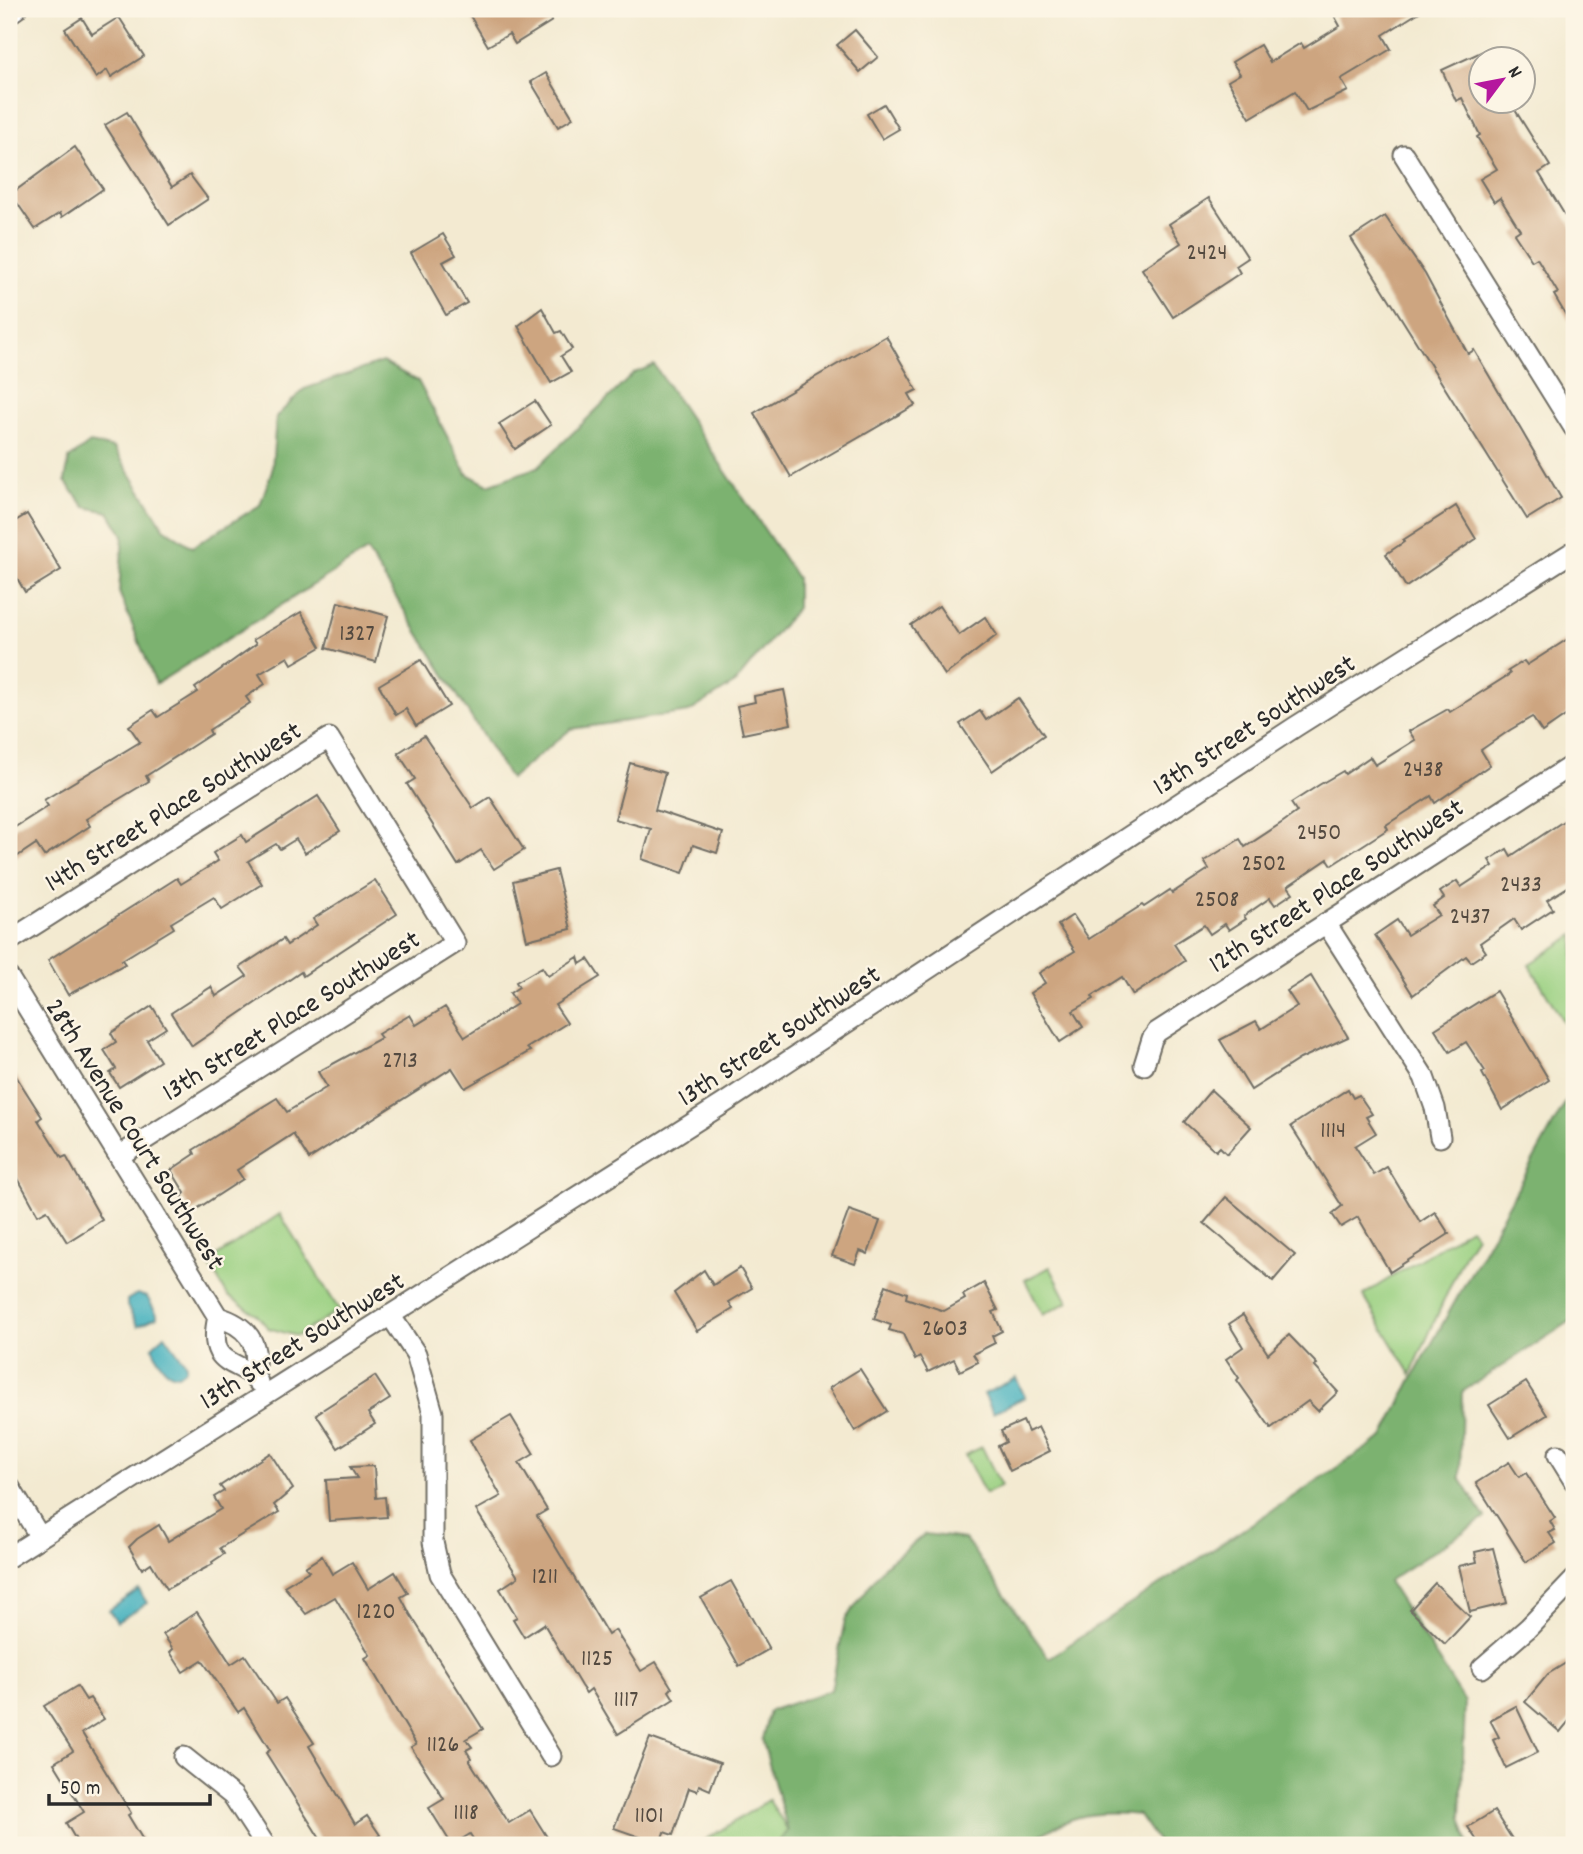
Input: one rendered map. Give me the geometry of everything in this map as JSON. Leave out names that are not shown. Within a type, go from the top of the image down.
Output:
[{"type":"street","points":[[9,14],[16,9]]},
{"type":"street","points":[[1404,155],[1574,428]]},
{"type":"street","name":"13th Street Southwest","points":[[9,1557],[735,1097],[1295,727],[1574,551]]},
{"type":"street","name":"14th Street Place Southwest","points":[[9,941],[329,738],[455,943]]},
{"type":"street","name":"12th Street Place Southwest","points":[[1144,1065],[1157,1032],[1574,764]]},
{"type":"street","points":[[1326,923],[1424,1077],[1435,1108],[1440,1137]]},
{"type":"street","name":"13th Street Place Southwest","points":[[119,1156],[455,943]]},
{"type":"street","name":"28th Avenue Court Southwest","points":[[9,978],[218,1317],[243,1328],[250,1337],[257,1359],[253,1373]]},
{"type":"street","points":[[390,1315],[416,1354],[433,1413],[433,1542],[440,1574],[454,1601],[551,1756]]},
{"type":"street","name":"28th Avenue Court Southwest","points":[[218,1317],[216,1343],[222,1354],[229,1364],[253,1373],[266,1394]]},
{"type":"street","points":[[1558,1455],[1574,1481]]},
{"type":"street","points":[[9,1486],[40,1537]]},
{"type":"street","points":[[1482,1668],[1528,1628],[1574,1580]]},
{"type":"street","points":[[184,1757],[233,1796],[265,1845]]},
{"type":"green space","points":[[382,362],[418,381],[467,474],[488,485],[538,467],[634,373],[654,365],[797,578],[797,608],[735,683],[689,712],[571,729],[510,779],[367,551],[156,684],[119,592],[123,535],[109,512],[85,507],[65,481],[69,459],[90,443],[114,448],[164,528],[192,547],[260,505],[272,470],[276,417],[304,389]]},
{"type":"green space","points":[[1574,935],[1574,1032],[1567,1028],[1529,964]]},
{"type":"green space","points":[[1574,1087],[1574,1319],[1462,1392],[1460,1478],[1485,1518],[1388,1581],[1465,1702],[1461,1817],[1469,1845],[1160,1845],[1139,1815],[1105,1814],[1066,1821],[1024,1845],[776,1845],[788,1831],[762,1739],[769,1711],[831,1690],[845,1620],[884,1566],[925,1534],[965,1539],[1049,1658],[1383,1437],[1412,1379]]},
{"type":"green space","points":[[280,1214],[339,1310],[297,1336],[268,1328],[257,1315],[228,1296],[208,1262]]},
{"type":"green space","points":[[1470,1228],[1476,1236],[1465,1253],[1411,1374],[1363,1295]]},
{"type":"green space","points":[[1050,1267],[1068,1302],[1043,1315],[1025,1280]]},
{"type":"green space","points":[[982,1447],[1001,1486],[985,1494],[965,1455]]},
{"type":"green space","points":[[769,1800],[788,1831],[776,1845],[697,1845]]},
{"type":"water","points":[[137,1294],[147,1297],[157,1314],[157,1317],[138,1326],[127,1306],[127,1300]]},
{"type":"water","points":[[165,1335],[186,1364],[186,1369],[178,1375],[165,1369],[152,1347]]},
{"type":"water","points":[[1016,1378],[1025,1397],[993,1413],[984,1394]]},
{"type":"water","points":[[139,1590],[147,1603],[117,1622],[109,1610]]},
{"type":"building","points":[[466,9],[544,9],[552,21],[515,44],[509,34],[488,46]]},
{"type":"building","points":[[1348,9],[1424,9],[1383,35],[1391,49],[1341,79],[1348,91],[1307,111],[1295,91],[1250,118],[1228,81],[1240,74],[1232,62],[1260,45],[1270,62],[1301,43],[1304,48],[1340,26],[1335,17]]},
{"type":"building","points":[[119,17],[144,56],[111,77],[107,70],[96,78],[65,29],[82,18],[92,34]]},
{"type":"building","points":[[855,30],[878,57],[860,72],[837,45]]},
{"type":"building","points":[[1468,58],[1468,110],[1462,98],[1456,101],[1442,70]]},
{"type":"building","points":[[546,73],[573,118],[558,127],[531,82]]},
{"type":"building","points":[[884,104],[899,129],[882,139],[867,114]]},
{"type":"building","points":[[127,112],[172,187],[190,175],[208,199],[169,225],[105,125]]},
{"type":"building","points":[[1471,116],[1519,116],[1550,166],[1539,173],[1574,230],[1574,329],[1554,295],[1558,293],[1537,258],[1532,261],[1514,234],[1520,230],[1500,198],[1494,202],[1480,179],[1497,169],[1477,137],[1480,135]]},
{"type":"building","points":[[75,147],[103,189],[62,217],[60,213],[35,229],[11,194]]},
{"type":"building","points":[[1209,198],[1248,258],[1236,266],[1240,273],[1173,317],[1142,269],[1181,243],[1169,224]]},
{"type":"building","points":[[1385,216],[1425,274],[1468,354],[1474,350],[1561,498],[1527,519],[1351,238]]},
{"type":"building","points":[[443,234],[456,255],[443,262],[467,303],[446,315],[411,253]]},
{"type":"building","points":[[542,308],[556,333],[561,331],[572,349],[561,356],[571,372],[551,383],[518,326]]},
{"type":"building","points":[[886,336],[917,390],[909,394],[915,405],[791,477],[754,413]]},
{"type":"building","points":[[535,401],[551,425],[515,449],[499,424]]},
{"type":"building","points":[[1456,506],[1476,539],[1406,587],[1386,554]]},
{"type":"building","points":[[27,514],[61,570],[25,592],[9,564],[9,525]]},
{"type":"building","points":[[338,602],[388,616],[376,662],[326,648]]},
{"type":"building","points":[[939,606],[959,635],[985,617],[997,635],[945,675],[911,625]]},
{"type":"building","points":[[301,612],[321,647],[292,664],[288,657],[259,674],[265,684],[246,697],[250,703],[209,730],[211,734],[146,776],[149,781],[86,819],[90,826],[44,856],[36,844],[9,862],[9,831],[48,806],[44,800],[140,742],[129,726],[153,710],[158,717],[198,692],[195,688],[256,644],[253,640]]},
{"type":"building","points":[[1574,635],[1574,710],[1542,732],[1532,717],[1510,730],[1481,750],[1490,765],[1435,803],[1431,796],[1386,825],[1388,829],[1332,865],[1328,859],[1288,886],[1293,893],[1275,905],[1270,898],[1229,930],[1225,924],[1210,934],[1204,925],[1174,944],[1185,961],[1133,995],[1122,977],[1092,996],[1094,999],[1073,1011],[1083,1027],[1060,1042],[1030,993],[1045,983],[1039,973],[1075,951],[1058,925],[1073,915],[1089,939],[1142,905],[1144,907],[1170,890],[1172,893],[1209,869],[1204,861],[1240,839],[1245,847],[1297,812],[1291,803],[1319,785],[1343,771],[1345,774],[1370,757],[1375,765],[1415,740],[1409,731],[1448,709],[1450,712],[1510,674],[1508,671],[1524,661],[1527,665]]},
{"type":"building","points":[[421,660],[449,706],[416,726],[406,709],[396,715],[379,685]]},
{"type":"building","points":[[784,690],[791,724],[743,734],[737,706],[755,702],[754,696]]},
{"type":"building","points":[[1018,698],[1044,735],[992,771],[960,724],[980,711],[986,720]]},
{"type":"building","points":[[424,736],[473,808],[490,797],[524,850],[494,869],[481,850],[458,865],[407,784],[415,779],[398,753]]},
{"type":"building","points":[[630,763],[665,773],[655,810],[723,833],[717,853],[693,845],[683,873],[642,859],[651,829],[615,819]]},
{"type":"building","points":[[318,796],[340,831],[305,853],[296,839],[280,849],[276,844],[248,861],[262,884],[222,909],[214,897],[171,923],[174,928],[122,960],[125,964],[68,995],[48,960],[177,878],[181,884],[218,861],[213,853],[242,835],[246,842]]},
{"type":"building","points":[[1574,814],[1574,883],[1547,900],[1553,909],[1521,930],[1514,919],[1480,943],[1486,952],[1471,962],[1466,956],[1413,995],[1375,935],[1397,920],[1407,935],[1439,915],[1433,906],[1444,898],[1440,892],[1457,881],[1461,887],[1493,866],[1489,860],[1507,849],[1511,856]]},
{"type":"building","points":[[556,870],[571,929],[527,940],[513,881]]},
{"type":"building","points":[[375,880],[397,914],[303,976],[301,972],[192,1046],[171,1013],[211,987],[216,996],[247,976],[240,967],[283,939],[287,945],[317,925],[313,919]]},
{"type":"building","points":[[578,957],[580,964],[588,959],[600,977],[555,1005],[567,1023],[527,1048],[530,1051],[465,1088],[452,1068],[309,1159],[293,1134],[237,1170],[243,1179],[192,1212],[182,1196],[185,1193],[171,1170],[195,1154],[193,1150],[277,1098],[287,1112],[327,1087],[318,1072],[381,1038],[378,1034],[410,1015],[416,1025],[445,1007],[465,1037],[517,1004],[510,993],[519,987],[516,982],[542,967],[548,976]]},
{"type":"building","points":[[1311,976],[1348,1037],[1300,1059],[1251,1090],[1220,1040],[1256,1021],[1261,1029],[1297,1006],[1287,991]]},
{"type":"building","points":[[1496,991],[1549,1080],[1502,1110],[1482,1073],[1485,1071],[1466,1042],[1450,1052],[1435,1029]]},
{"type":"building","points":[[152,1006],[166,1028],[147,1040],[160,1061],[119,1087],[110,1073],[116,1069],[104,1050],[116,1042],[111,1033]]},
{"type":"building","points":[[9,1065],[42,1117],[38,1120],[62,1158],[66,1156],[102,1220],[67,1242],[47,1210],[38,1215],[9,1162]]},
{"type":"building","points":[[1348,1089],[1353,1098],[1359,1095],[1372,1114],[1366,1117],[1376,1133],[1355,1146],[1374,1175],[1387,1167],[1420,1222],[1435,1212],[1449,1234],[1390,1272],[1358,1217],[1341,1227],[1332,1214],[1342,1206],[1291,1126]]},
{"type":"building","points":[[1211,1090],[1251,1127],[1227,1154],[1220,1147],[1216,1151],[1184,1122]]},
{"type":"building","points":[[1226,1197],[1295,1255],[1273,1281],[1204,1223]]},
{"type":"building","points":[[849,1210],[880,1221],[868,1254],[860,1251],[855,1264],[832,1256]]},
{"type":"building","points":[[740,1268],[752,1288],[729,1302],[733,1309],[697,1331],[674,1293],[704,1270],[713,1285]]},
{"type":"building","points":[[984,1283],[998,1310],[993,1312],[1002,1331],[992,1336],[995,1343],[973,1354],[978,1362],[960,1371],[954,1359],[928,1372],[920,1357],[915,1360],[903,1334],[889,1330],[891,1325],[874,1319],[886,1285],[907,1293],[906,1298],[944,1311],[965,1299],[963,1295]]},
{"type":"building","points":[[1243,1315],[1268,1354],[1289,1335],[1317,1364],[1314,1366],[1338,1392],[1318,1411],[1308,1401],[1271,1428],[1237,1380],[1239,1378],[1226,1359],[1243,1347],[1229,1324]]},
{"type":"building","points":[[860,1369],[887,1411],[855,1431],[829,1388]]},
{"type":"building","points":[[375,1376],[390,1399],[368,1413],[375,1424],[338,1448],[316,1414]]},
{"type":"building","points":[[1526,1382],[1547,1415],[1510,1438],[1489,1405]]},
{"type":"building","points":[[511,1416],[534,1454],[519,1463],[547,1510],[537,1516],[608,1635],[615,1630],[641,1671],[656,1662],[672,1688],[669,1691],[674,1699],[618,1734],[591,1689],[586,1693],[581,1686],[544,1624],[524,1637],[513,1619],[517,1617],[500,1589],[518,1577],[476,1510],[501,1496],[470,1440]]},
{"type":"building","points":[[1023,1421],[1028,1432],[1038,1427],[1050,1451],[1010,1471],[998,1446],[1006,1442],[1001,1431]]},
{"type":"building","points":[[270,1453],[293,1489],[274,1505],[279,1512],[220,1548],[224,1554],[212,1562],[213,1564],[167,1589],[151,1563],[142,1569],[129,1547],[137,1539],[159,1525],[168,1541],[221,1509],[214,1497],[224,1491],[220,1486]]},
{"type":"building","points":[[1509,1462],[1519,1477],[1526,1473],[1555,1518],[1550,1521],[1555,1530],[1549,1533],[1556,1543],[1526,1562],[1476,1483]]},
{"type":"building","points":[[374,1466],[376,1498],[385,1497],[387,1517],[329,1521],[326,1480],[357,1478],[350,1467]]},
{"type":"building","points":[[1493,1548],[1507,1603],[1470,1612],[1459,1566],[1477,1562],[1475,1552]]},
{"type":"building","points":[[322,1556],[332,1574],[352,1562],[368,1589],[395,1572],[408,1593],[401,1597],[410,1614],[483,1729],[466,1739],[472,1747],[466,1750],[471,1758],[469,1760],[509,1823],[530,1810],[552,1845],[477,1845],[470,1834],[452,1845],[429,1808],[444,1799],[411,1747],[416,1744],[365,1658],[370,1655],[335,1597],[306,1614],[284,1586],[309,1571],[305,1567]]},
{"type":"building","points":[[731,1581],[769,1649],[739,1666],[701,1598]]},
{"type":"building","points":[[1435,1583],[1470,1617],[1445,1644],[1410,1610]]},
{"type":"building","points":[[197,1612],[231,1664],[245,1655],[277,1703],[285,1698],[314,1743],[309,1746],[355,1824],[367,1816],[380,1835],[364,1845],[324,1845],[266,1753],[270,1750],[244,1708],[238,1712],[202,1660],[183,1672],[170,1652],[173,1649],[163,1634]]},
{"type":"building","points":[[1574,1658],[1574,1715],[1560,1732],[1525,1702],[1548,1674]]},
{"type":"building","points":[[77,1686],[86,1700],[90,1698],[104,1719],[82,1733],[131,1813],[128,1815],[146,1845],[79,1845],[66,1823],[84,1812],[54,1763],[73,1751],[44,1706]]},
{"type":"building","points":[[1516,1706],[1538,1752],[1506,1768],[1493,1740],[1499,1737],[1490,1720]]},
{"type":"building","points":[[650,1738],[720,1763],[710,1790],[699,1785],[697,1791],[689,1788],[673,1835],[664,1832],[660,1844],[614,1828]]},
{"type":"building","points":[[1494,1811],[1516,1845],[1480,1845],[1468,1827]]}]
